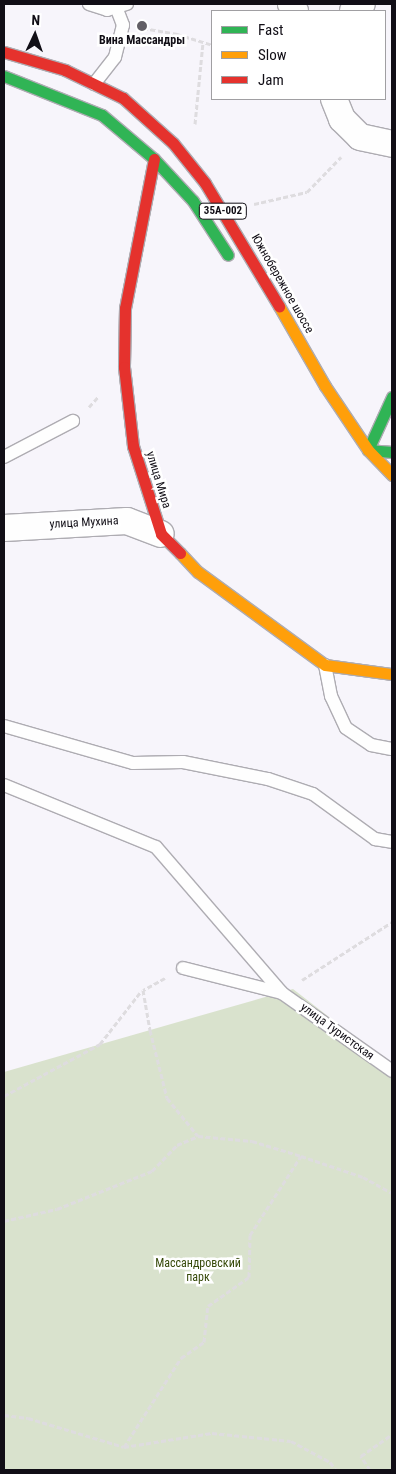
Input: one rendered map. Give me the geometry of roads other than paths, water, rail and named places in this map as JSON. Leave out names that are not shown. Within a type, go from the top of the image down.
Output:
[{"type":"main road","name":"Южнобережное шоссе","points":[[4,52],[66,70],[123,98],[174,143],[205,184],[325,386],[368,450],[392,475]]},
{"type":"main road","name":"35А-002","points":[[4,76],[38,87],[102,115],[154,158],[193,201],[234,264]]},
{"type":"main road","name":"улица Мира","points":[[154,158],[125,308],[124,367],[133,446],[161,534],[198,572],[325,665],[392,674]]},
{"type":"main road","points":[[392,397],[368,450],[392,452]]},
{"type":"street","points":[[334,100],[342,119],[360,138],[392,144]]},
{"type":"street","name":"улица Мухина","points":[[4,528],[126,521],[161,534]]},
{"type":"lane","points":[[89,4],[97,8],[122,7],[122,25],[115,57],[94,84]]},
{"type":"lane","points":[[4,457],[73,421]]},
{"type":"lane","points":[[325,665],[331,696],[346,728],[371,746],[392,749]]},
{"type":"lane","points":[[4,726],[133,763],[183,762],[268,779],[314,794],[375,839],[392,842]]},
{"type":"lane","points":[[4,785],[156,847],[282,993]]},
{"type":"lane","points":[[183,968],[282,993]]},
{"type":"lane","name":"улица Туристская","points":[[282,993],[392,1071]]},
{"type":"place","name":"Вина Массандры","points":[[142,26]]},
{"type":"park label","name":"Массандровский парк","points":[[198,1271]]}]
